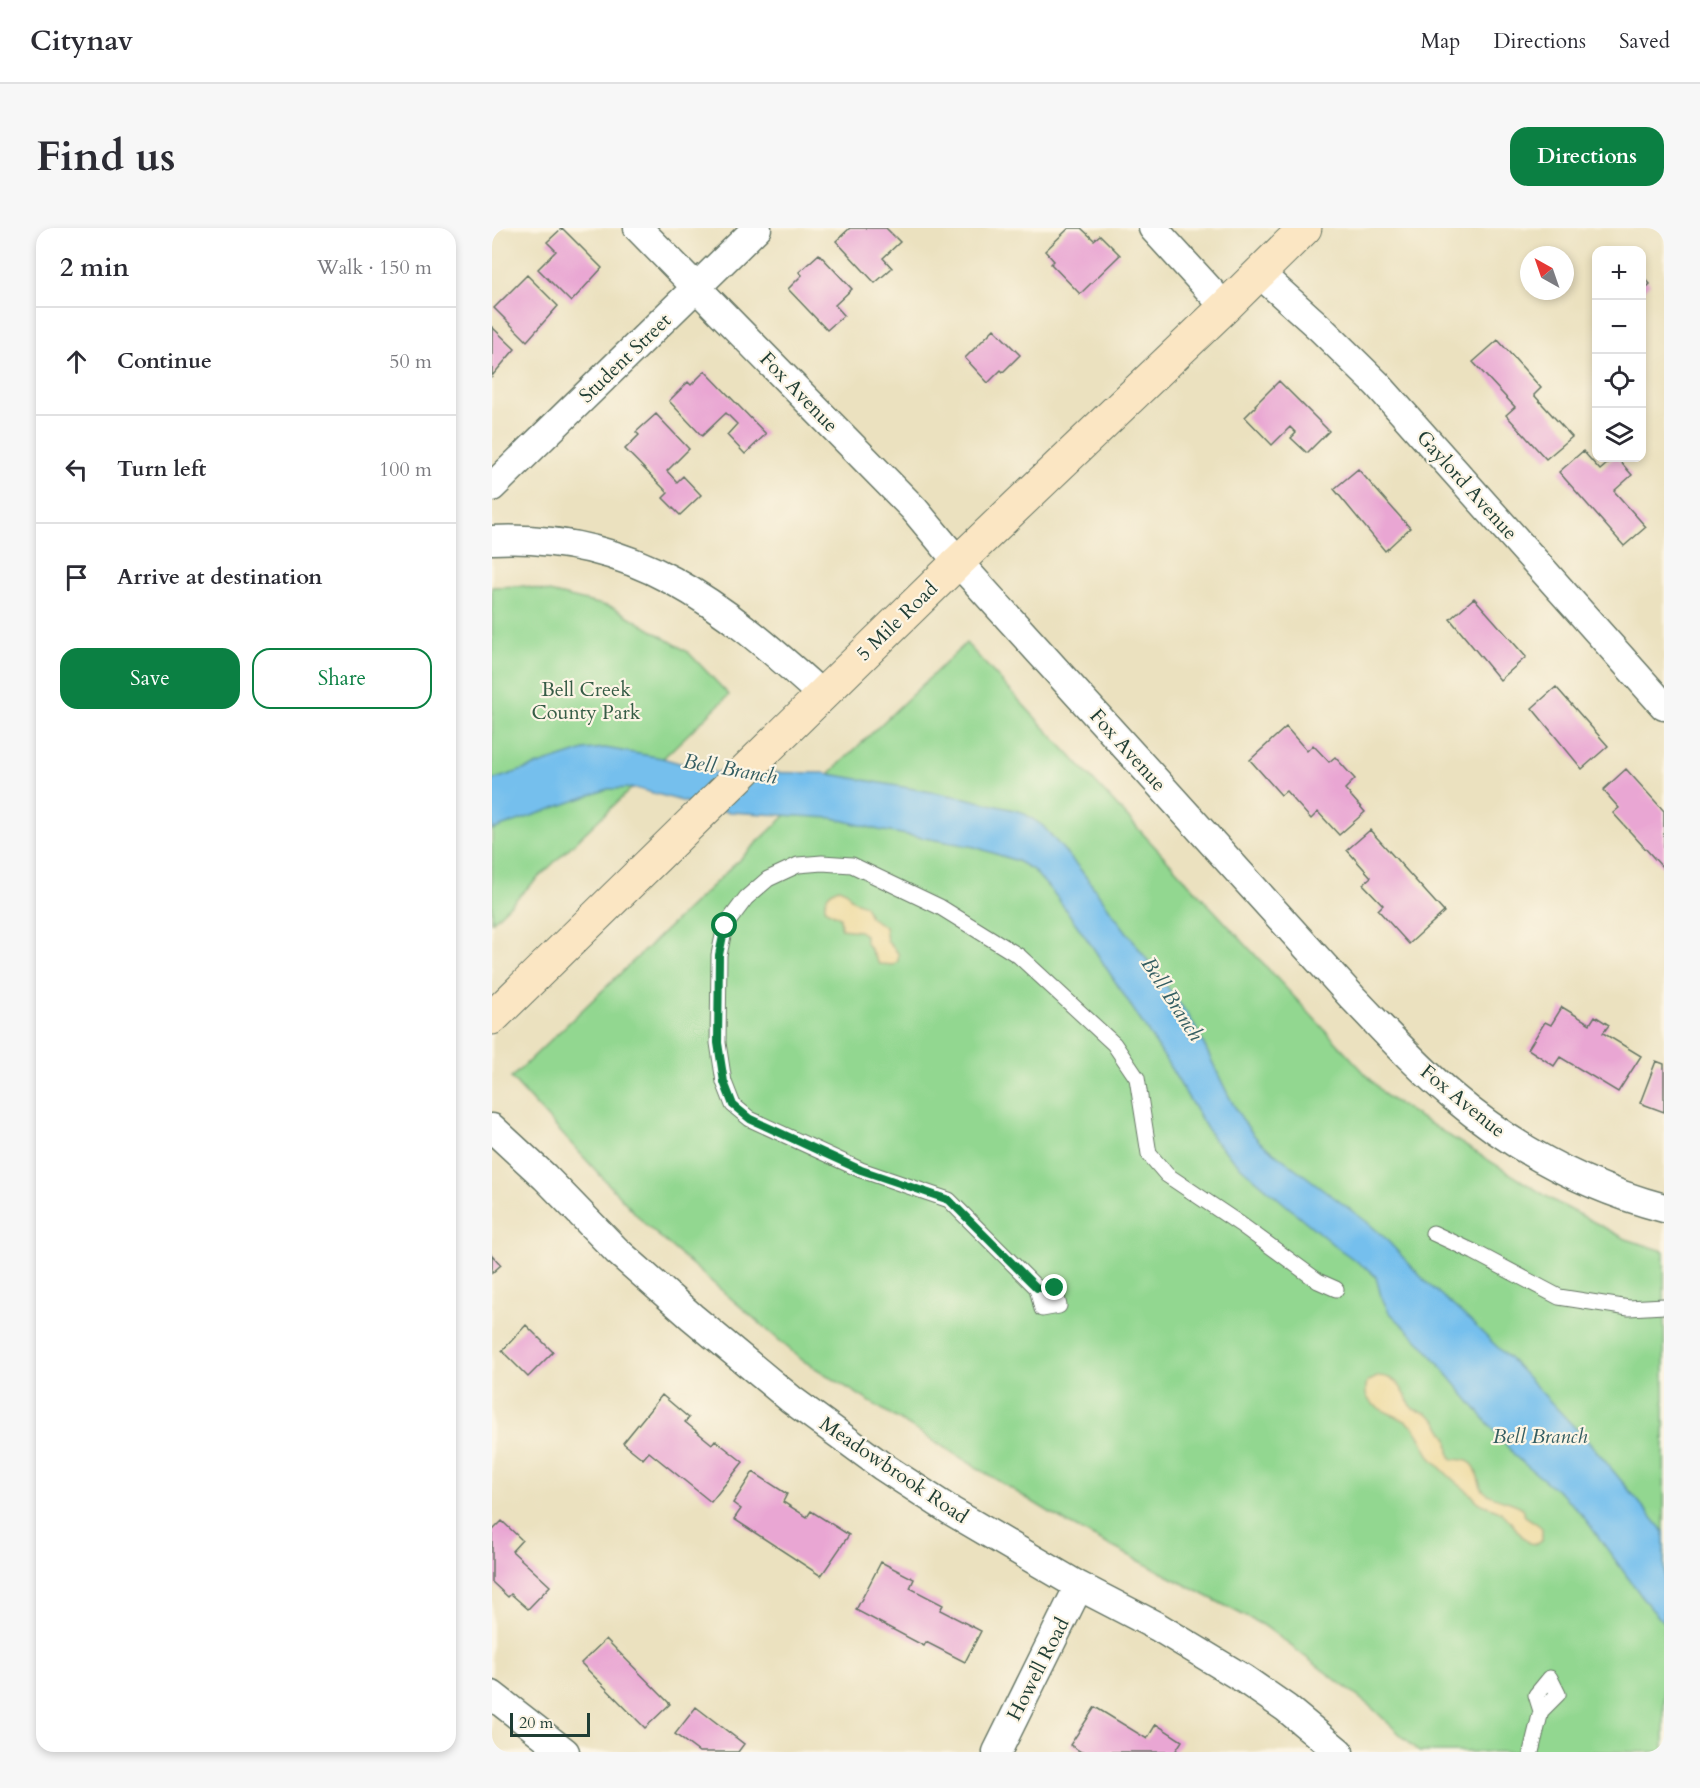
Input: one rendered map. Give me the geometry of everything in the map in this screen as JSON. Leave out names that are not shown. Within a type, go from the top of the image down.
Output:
[{"type":"main road","name":"5 Mile Road","points":[[492,1018],[958,562],[1305,228]]},
{"type":"street","name":"Fox Avenue","points":[[638,228],[914,510],[958,562],[1409,1057],[1478,1117],[1524,1149],[1577,1177],[1641,1202],[1664,1208]]},
{"type":"street","name":"Student Street","points":[[492,487],[757,228]]},
{"type":"street","points":[[1153,228],[1225,307]]},
{"type":"street","name":"Gaylord Avenue","points":[[1259,273],[1377,384],[1664,706]]},
{"type":"street","points":[[492,540],[523,538],[553,540],[592,548],[630,561],[682,584],[762,642],[822,695]]},
{"type":"street","name":"Meadowbrook Road","points":[[492,1128],[545,1177],[617,1251],[792,1400],[882,1466],[941,1505],[1079,1586],[1158,1627],[1244,1679],[1286,1708],[1339,1752]]},
{"type":"street","name":"Howell Road","points":[[997,1752],[1079,1586]]},
{"type":"street","points":[[492,1695],[565,1752]]},
{"type":"lane","points":[[1037,1288],[949,1200],[861,1170],[750,1119],[733,1105],[724,1082],[718,1043],[719,955],[725,926],[746,898],[768,879],[798,865],[852,864],[940,907],[1019,956],[1114,1044],[1137,1078],[1149,1154],[1167,1175],[1240,1224],[1318,1281],[1336,1289]]},
{"type":"lane","points":[[1432,1233],[1474,1252],[1559,1297],[1629,1308],[1664,1306]]},
{"type":"lane","points":[[1531,1752],[1541,1712]]},
{"type":"green space","name":"Bell Creek County Park","points":[[524,586],[615,608],[688,652],[729,695],[492,922],[492,587]]},
{"type":"green space","points":[[966,643],[1387,1097],[1554,1201],[1626,1239],[1664,1251],[1664,1752],[1419,1752],[1370,1706],[1266,1627],[1067,1523],[802,1360],[645,1224],[511,1078]]},
{"type":"sand","points":[[839,888],[846,891],[852,900],[865,905],[870,917],[885,927],[887,941],[898,953],[898,961],[894,965],[879,964],[865,941],[865,935],[859,931],[841,929],[840,917],[826,910],[827,896]]},
{"type":"sand","points":[[1379,1376],[1392,1379],[1404,1392],[1413,1409],[1427,1413],[1437,1421],[1448,1439],[1452,1459],[1471,1463],[1485,1492],[1521,1507],[1525,1516],[1542,1528],[1542,1541],[1536,1544],[1529,1543],[1501,1512],[1478,1502],[1430,1456],[1411,1425],[1380,1409],[1368,1399],[1367,1382]]},
{"type":"water","name":"Bell Branch","points":[[605,748],[662,758],[711,772],[824,773],[965,798],[1022,812],[1043,826],[1080,869],[1188,1015],[1229,1097],[1248,1128],[1260,1142],[1385,1238],[1425,1281],[1516,1365],[1595,1449],[1664,1532],[1664,1623],[1648,1605],[1583,1516],[1565,1497],[1517,1458],[1422,1344],[1389,1312],[1381,1296],[1376,1277],[1335,1246],[1241,1167],[1213,1139],[1161,1052],[1094,949],[1056,896],[1033,870],[1017,861],[975,847],[879,830],[833,818],[729,812],[635,788],[608,789],[492,830],[492,780],[584,750]]},
{"type":"building","points":[[562,228],[602,268],[571,302],[538,269],[556,251],[547,242]]},
{"type":"building","points":[[850,228],[886,228],[900,242],[883,258],[892,268],[875,283],[836,241]]},
{"type":"building","points":[[1069,228],[1081,228],[1094,240],[1100,235],[1120,255],[1080,294],[1051,264],[1054,261],[1045,251]]},
{"type":"building","points":[[819,254],[852,289],[835,305],[844,315],[827,330],[788,289],[802,275],[799,272]]},
{"type":"building","points":[[527,275],[558,306],[527,341],[494,308]]},
{"type":"building","points":[[492,327],[515,349],[492,376]]},
{"type":"building","points":[[994,329],[1020,355],[988,383],[965,358]]},
{"type":"building","points":[[1498,340],[1541,388],[1534,395],[1572,437],[1546,459],[1506,415],[1515,407],[1473,362]]},
{"type":"building","points":[[705,371],[766,434],[745,454],[727,435],[737,424],[726,413],[702,436],[669,401],[688,382],[691,385]]},
{"type":"building","points":[[1279,381],[1329,431],[1307,453],[1291,438],[1296,433],[1290,427],[1272,445],[1245,417]]},
{"type":"building","points":[[656,414],[689,449],[667,471],[677,482],[683,476],[701,495],[680,515],[663,498],[668,493],[625,449],[639,435],[636,432]]},
{"type":"building","points":[[1583,451],[1600,470],[1609,462],[1621,462],[1632,475],[1614,491],[1646,527],[1624,546],[1559,472]]},
{"type":"building","points":[[1358,469],[1410,528],[1385,551],[1334,489]]},
{"type":"building","points":[[1474,598],[1526,657],[1500,680],[1450,619]]},
{"type":"building","points":[[1556,687],[1608,746],[1582,769],[1532,708]]},
{"type":"building","points":[[1286,727],[1307,751],[1313,745],[1329,762],[1335,757],[1355,779],[1345,789],[1365,812],[1339,835],[1318,812],[1311,819],[1286,791],[1281,795],[1250,760]]},
{"type":"building","points":[[1626,769],[1664,811],[1664,869],[1613,813],[1619,808],[1603,790]]},
{"type":"building","points":[[1370,830],[1444,912],[1409,944],[1378,910],[1383,905],[1363,884],[1371,877],[1347,850]]},
{"type":"building","points":[[1562,1007],[1590,1024],[1595,1016],[1609,1025],[1603,1033],[1641,1056],[1618,1092],[1560,1057],[1554,1066],[1528,1049],[1545,1022],[1551,1025]]},
{"type":"building","points":[[1656,1061],[1664,1064],[1664,1112],[1640,1103]]},
{"type":"building","points":[[492,1255],[501,1265],[492,1273]]},
{"type":"building","points":[[526,1325],[553,1352],[528,1377],[502,1351]]},
{"type":"building","points":[[662,1395],[689,1418],[685,1422],[712,1444],[715,1440],[743,1462],[711,1502],[649,1452],[643,1459],[623,1443]]},
{"type":"building","points":[[753,1472],[787,1494],[783,1502],[807,1517],[811,1511],[849,1535],[821,1576],[734,1519],[741,1509],[733,1503]]},
{"type":"building","points":[[502,1521],[522,1540],[512,1551],[550,1586],[528,1609],[511,1594],[508,1597],[492,1582],[492,1531]]},
{"type":"building","points":[[881,1562],[914,1579],[910,1588],[943,1605],[940,1610],[981,1631],[965,1662],[926,1642],[924,1646],[856,1610]]},
{"type":"building","points":[[606,1639],[670,1704],[645,1728],[581,1663]]},
{"type":"building","points":[[696,1707],[744,1744],[738,1752],[699,1752],[675,1734]]},
{"type":"building","points":[[1095,1707],[1147,1739],[1156,1724],[1182,1741],[1175,1752],[1081,1752],[1070,1745]]},
{"type":"route","points":[[725,926],[719,955],[718,1043],[724,1082],[733,1105],[750,1119],[861,1170],[949,1200],[1037,1288],[1055,1288]]}]
